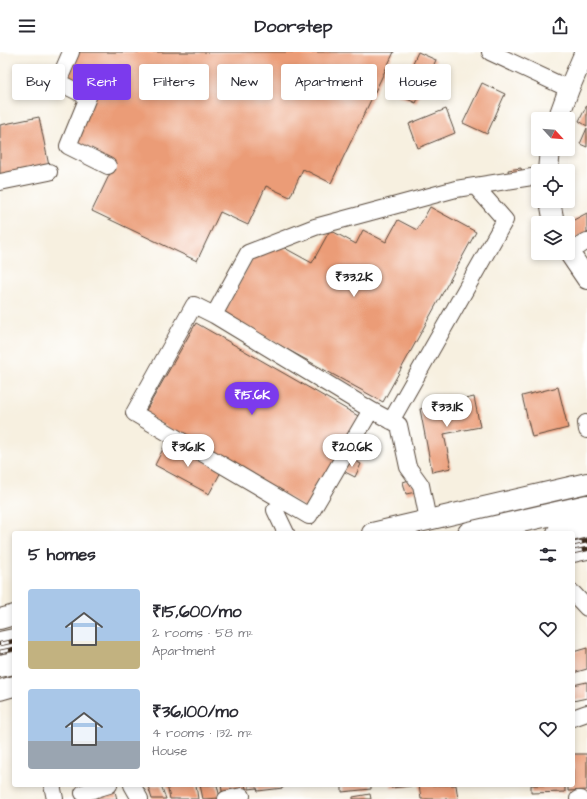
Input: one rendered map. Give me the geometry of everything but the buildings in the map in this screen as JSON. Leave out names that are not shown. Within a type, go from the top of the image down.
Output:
[{"type":"highway","points":[[478,531],[587,506]]},
{"type":"highway","points":[[566,531],[587,526]]},
{"type":"highway","points":[[0,643],[12,640]]},
{"type":"highway","points":[[0,666],[12,663]]},
{"type":"main road","points":[[561,112],[585,52]]},
{"type":"main road","points":[[574,260],[587,279]]},
{"type":"main road","points":[[381,531],[587,484]]},
{"type":"main road","points":[[575,552],[587,549]]},
{"type":"main road","points":[[0,619],[12,616]]},
{"type":"main road","points":[[0,690],[12,687]]},
{"type":"street","points":[[71,52],[58,82],[88,97],[68,146],[108,166]]},
{"type":"street","points":[[490,52],[569,89]]},
{"type":"street","points":[[0,182],[49,172]]},
{"type":"street","points":[[214,315],[248,253],[315,227],[456,190],[531,177]]},
{"type":"street","points":[[391,421],[505,220],[475,186]]},
{"type":"street","points":[[575,248],[587,241]]},
{"type":"street","points":[[371,410],[309,516],[134,413],[194,305],[214,315],[371,410],[399,425],[408,467],[422,485],[428,520]]},
{"type":"street","points":[[275,510],[285,531]]},
{"type":"street","points":[[575,595],[587,608]]},
{"type":"street","points":[[575,717],[587,714]]},
{"type":"street","points":[[52,787],[55,799]]},
{"type":"street","points":[[83,793],[102,787]]},
{"type":"street","points":[[226,799],[242,796]]},
{"type":"railway","points":[[575,544],[587,541]]},
{"type":"railway","points":[[575,552],[587,549]]},
{"type":"railway","points":[[0,644],[12,641]]},
{"type":"railway","points":[[0,652],[12,649]]}]
